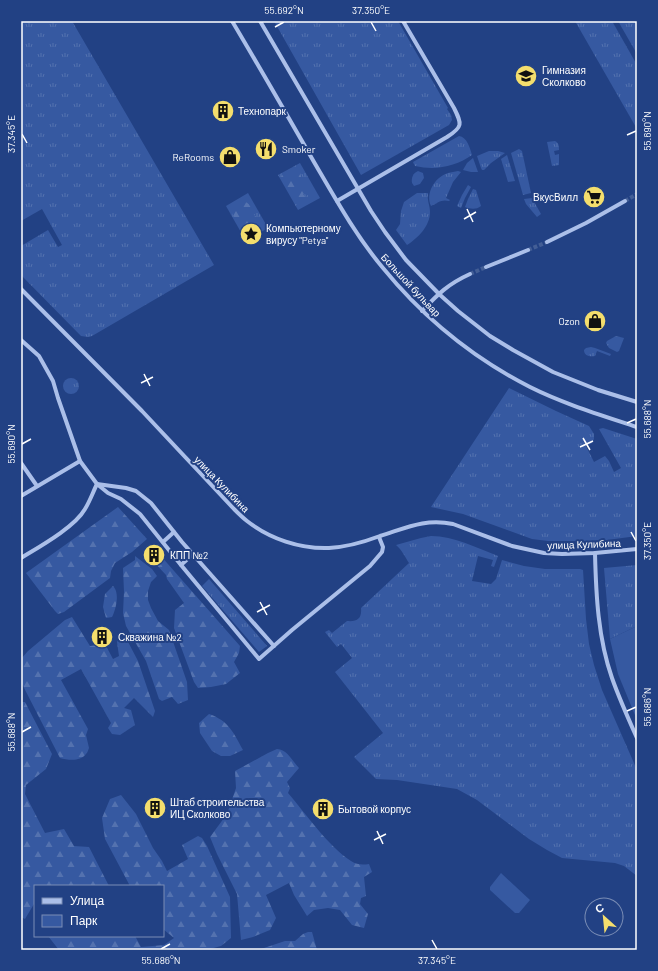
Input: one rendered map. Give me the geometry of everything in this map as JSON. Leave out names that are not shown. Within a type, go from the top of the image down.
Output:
[{"type":"street","name":"Большой бульвар","points":[[232,21],[337,201],[364,243],[382,268],[422,311],[456,340],[484,360],[530,387],[556,399],[637,427]]},
{"type":"street","name":"Большой бульвар","points":[[260,21],[358,189],[382,227],[406,260],[439,294],[490,336],[553,372],[598,390],[637,402]]},
{"type":"street","points":[[337,201],[447,137],[456,131],[460,125],[454,108],[403,21]]},
{"type":"street","points":[[547,242],[586,223],[625,201]]},
{"type":"street","points":[[486,267],[528,250]]},
{"type":"street","points":[[422,311],[455,281],[470,274]]},
{"type":"street","name":"улица Кулибина","points":[[21,289],[142,411],[234,509],[248,522],[273,537],[288,543],[308,547],[330,548],[379,537],[422,523],[443,522],[512,546],[544,553],[595,553],[637,549]]},
{"type":"street","points":[[21,340],[39,356],[53,381],[80,461],[96,484],[108,493],[121,499],[140,514],[259,659],[370,566],[382,552],[383,547],[379,537]]},
{"type":"street","points":[[21,496],[80,461]]},
{"type":"street","points":[[21,463],[37,486]]},
{"type":"street","points":[[96,484],[126,488],[136,491],[151,503],[182,542],[274,646]]},
{"type":"street","points":[[21,558],[72,525],[85,511],[96,484]]},
{"type":"street","points":[[162,542],[174,532]]},
{"type":"street","points":[[595,553],[599,623],[603,645],[618,695],[637,738]]},
{"type":"street","points":[[181,565],[193,554]]},
{"type":"green space","points":[[21,21],[72,21],[214,265],[88,337],[81,336],[21,275],[21,246],[48,230],[58,247],[62,245],[42,209],[21,221]]},
{"type":"green space","points":[[274,21],[398,21],[448,108],[447,109],[452,120],[449,125],[361,175]]},
{"type":"green space","points":[[575,21],[612,21],[637,65],[637,129]]},
{"type":"green space","points":[[618,21],[637,21],[637,54]]},
{"type":"green space","points":[[459,136],[464,138],[469,146],[472,155],[468,158],[458,163],[437,168],[415,166],[413,162]]},
{"type":"green space","points":[[555,141],[559,146],[559,150],[554,151],[555,155],[559,154],[559,165],[552,166],[547,142]]},
{"type":"green space","points":[[519,149],[522,151],[531,193],[523,195],[511,153]]},
{"type":"green space","points":[[489,151],[505,153],[482,170],[477,156]]},
{"type":"green space","points":[[507,155],[515,181],[508,182],[501,159]]},
{"type":"green space","points":[[473,158],[478,172],[463,170],[467,163]]},
{"type":"green space","points":[[300,163],[320,198],[298,210],[278,175]]},
{"type":"green space","points":[[297,166],[299,168],[302,180],[307,183],[314,195],[313,197],[310,197],[303,194],[305,197],[304,202],[297,201],[294,191],[288,188],[281,177],[283,174],[287,173],[294,178],[297,177],[296,173],[291,171]]},
{"type":"green space","points":[[418,171],[423,173],[424,178],[420,184],[414,186],[412,183],[412,178]]},
{"type":"green space","points":[[458,171],[461,172],[453,182],[446,198],[450,200],[442,201],[431,206],[429,196],[435,182],[443,175]]},
{"type":"green space","points":[[468,185],[471,187],[461,208],[457,206]]},
{"type":"green space","points":[[473,189],[476,190],[481,206],[473,209],[465,207]]},
{"type":"green space","points":[[248,193],[268,228],[246,241],[226,206]]},
{"type":"green space","points":[[417,193],[428,193],[430,210],[429,217],[423,231],[407,245],[396,230],[400,224],[401,211],[404,202]]},
{"type":"green space","points":[[532,198],[541,214],[537,217],[526,204],[524,199]]},
{"type":"green space","points":[[238,200],[249,204],[256,217],[247,229],[249,231],[248,235],[240,227],[229,208],[230,205]]},
{"type":"green space","points":[[616,336],[624,338],[619,351],[617,352],[609,348],[606,343]]},
{"type":"green space","points":[[591,347],[611,354],[610,356],[597,351],[595,356],[588,356],[585,354],[584,350]]},
{"type":"green space","points":[[71,378],[77,380],[79,386],[77,392],[71,394],[65,392],[63,386],[65,380]]},
{"type":"green space","points":[[509,388],[589,426],[594,434],[594,439],[592,443],[586,446],[594,462],[605,456],[614,472],[621,468],[599,429],[603,428],[637,439],[637,536],[607,540],[583,541],[548,541],[532,539],[463,514],[431,507]]},
{"type":"green space","points":[[118,507],[147,539],[132,552],[115,563],[111,571],[110,578],[64,612],[58,614],[26,573]]},
{"type":"green space","points":[[431,536],[457,540],[498,556],[494,567],[491,566],[493,560],[478,556],[472,581],[491,584],[496,579],[502,560],[524,566],[545,569],[583,570],[586,619],[589,644],[594,665],[602,690],[637,770],[637,876],[624,866],[615,863],[562,858],[529,839],[477,800],[457,789],[397,780],[376,779],[354,757],[383,733],[335,672],[352,658],[341,644],[337,647],[325,632],[329,630],[332,633],[347,621],[357,620],[361,614],[361,608],[409,563],[402,551],[396,545]]},
{"type":"green space","points":[[160,555],[240,646],[239,653],[234,662],[240,673],[226,684],[198,688],[194,682],[174,628],[175,610],[184,603],[167,579],[166,575],[152,560]]},
{"type":"green space","points":[[135,556],[152,569],[157,576],[151,582],[148,591],[148,600],[158,621],[169,630],[187,682],[188,700],[178,704],[172,697],[162,701],[159,699],[146,661],[126,626],[123,613],[123,568],[135,560]]},
{"type":"green space","points":[[637,565],[637,626],[610,639],[604,568]]},
{"type":"green space","points":[[209,579],[267,646],[259,652],[202,586]]},
{"type":"green space","points":[[113,586],[117,597],[116,606],[112,617],[106,618],[103,607],[105,594]]},
{"type":"green space","points":[[72,617],[90,646],[105,644],[113,659],[119,656],[117,642],[119,637],[127,640],[138,661],[155,711],[153,717],[134,698],[124,708],[131,710],[135,725],[120,735],[112,734],[108,728],[111,723],[81,669],[61,680],[88,729],[86,735],[89,748],[88,752],[83,757],[74,760],[60,758],[21,682],[21,659],[28,651],[65,620]]},
{"type":"green space","points":[[637,626],[637,720],[618,674],[610,639]]},
{"type":"green space","points":[[25,702],[52,754],[46,769],[26,785],[25,794],[45,833],[64,829],[74,846],[89,847],[108,885],[34,885],[34,904],[25,919],[21,917],[21,703]]},
{"type":"green space","points":[[209,714],[221,720],[230,728],[243,750],[230,756],[221,756],[212,751],[200,733],[199,723]]},
{"type":"green space","points":[[277,749],[287,753],[299,768],[287,782],[290,788],[288,793],[342,855],[351,861],[362,865],[369,864],[372,872],[364,877],[366,896],[361,898],[360,904],[368,914],[364,928],[352,925],[340,910],[328,908],[314,910],[307,916],[294,895],[289,883],[266,895],[276,918],[270,930],[241,940],[237,894],[210,837],[227,814],[236,788],[235,771]]},
{"type":"green space","points":[[121,795],[136,814],[153,848],[167,871],[188,859],[182,845],[198,836],[202,838],[230,897],[231,938],[221,946],[206,950],[59,950],[49,937],[136,937],[141,947],[164,945],[174,938],[164,930],[164,885],[129,885],[105,839],[102,818],[110,799]]},
{"type":"green space","points":[[501,873],[530,900],[519,913],[515,913],[490,890],[490,887]]},
{"type":"green space","points":[[312,932],[317,950],[258,950],[285,941],[295,941],[303,934]]},
{"type":"tunnel","points":[[625,201],[637,194]]},
{"type":"tunnel","points":[[528,250],[547,242]]},
{"type":"tunnel","points":[[470,274],[486,267]]},
{"type":"place","name":"Гимназия Сколково","points":[[526,76]]},
{"type":"place","name":"Технопарк","points":[[223,111]]},
{"type":"place","name":"Smoker","points":[[266,149]]},
{"type":"place","name":"ReRooms","points":[[230,157]]},
{"type":"place","name":"ВкусВилл","points":[[594,197]]},
{"type":"place","name":"Компьютерному вирусу \"Petya\"","points":[[251,234]]},
{"type":"place","name":"Ozon","points":[[595,321]]},
{"type":"place","name":"КПП №2","points":[[154,555]]},
{"type":"place","name":"Скважина №2","points":[[102,637]]},
{"type":"place","name":"Штаб строительства ИЦ Сколково","points":[[155,808]]},
{"type":"place","name":"Бытовой корпус","points":[[323,809]]}]
